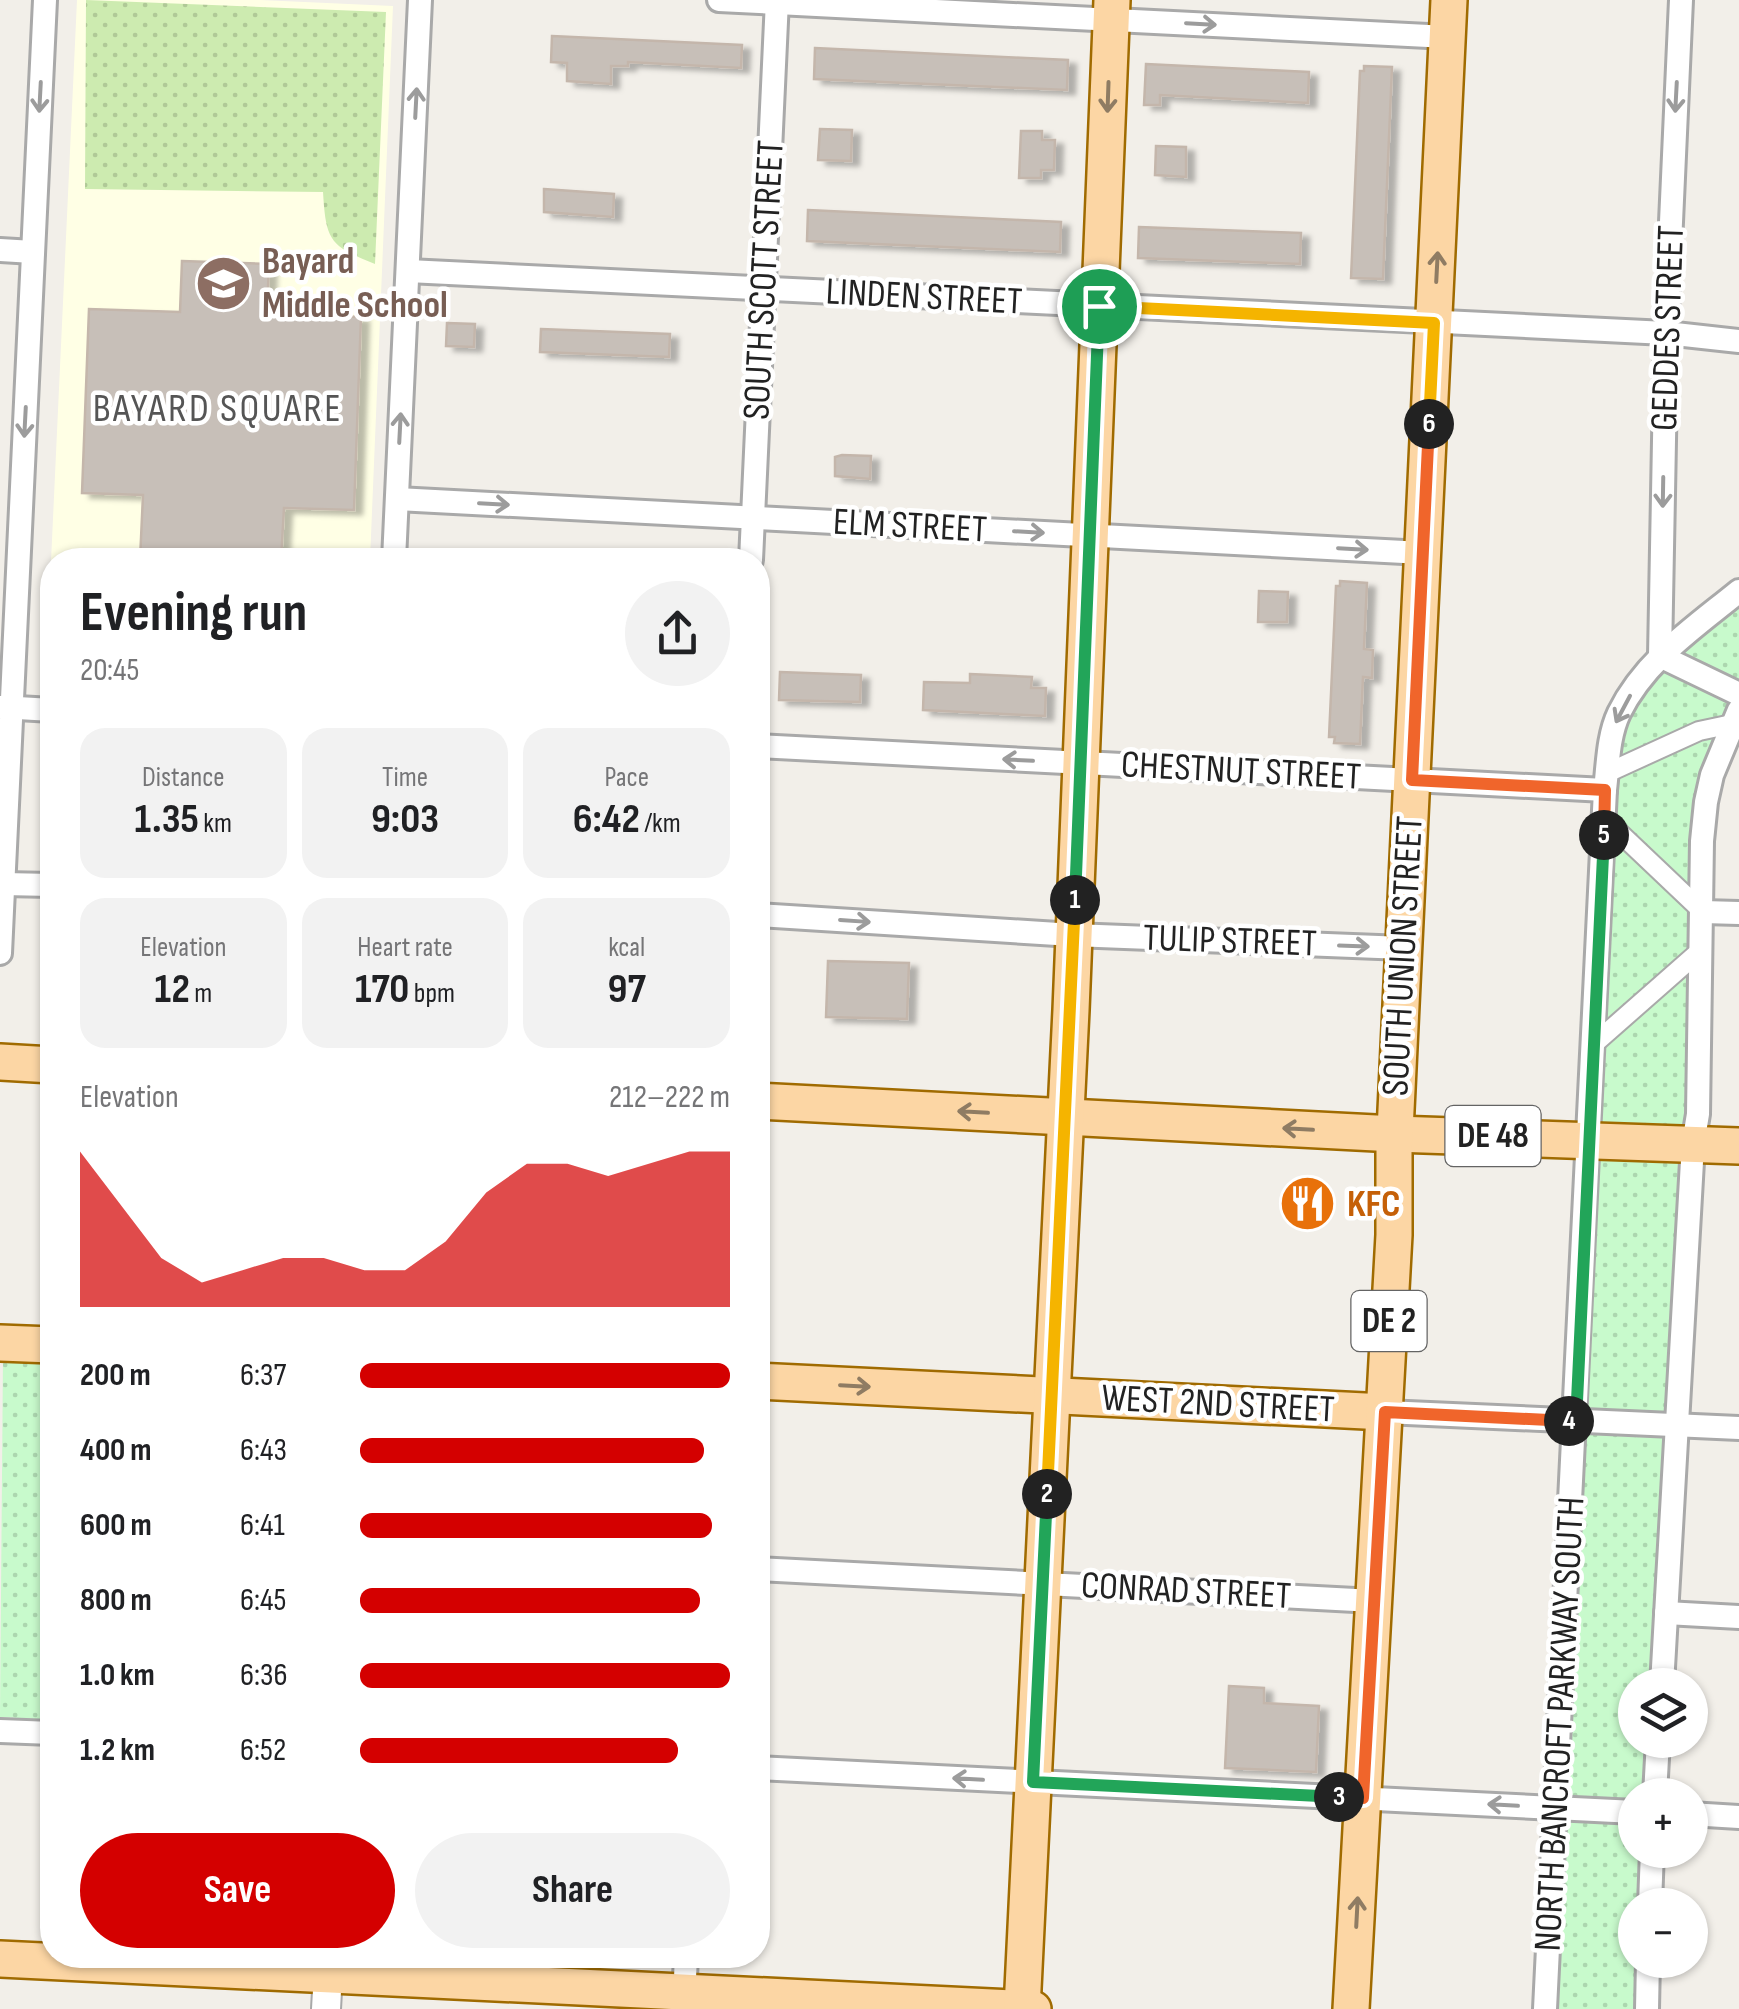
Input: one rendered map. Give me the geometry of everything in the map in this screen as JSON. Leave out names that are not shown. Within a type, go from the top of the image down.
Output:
[{"type":"main road","name":"SOUTH UNION STREET","points":[[1395,1134],[1450,0]]},
{"type":"main road","points":[[1022,2009],[1066,1117],[1111,10]]},
{"type":"main road","points":[[0,1062],[40,1064]]},
{"type":"main road","name":"DE 48","points":[[770,1102],[1395,1134],[1739,1146]]},
{"type":"main road","name":"DE 2","points":[[1351,2009],[1394,1235],[1395,1134]]},
{"type":"main road","points":[[0,1342],[40,1344]]},
{"type":"main road","name":"WEST 2ND STREET","points":[[770,1382],[1385,1412]]},
{"type":"main road","points":[[0,1959],[40,1962]]},
{"type":"main road","points":[[141,1968],[684,2000],[1033,2009]]},
{"type":"street","points":[[0,953],[6,707],[45,0]]},
{"type":"street","points":[[395,548],[420,0]]},
{"type":"street","points":[[719,0],[1111,10],[1448,37]]},
{"type":"street","name":"GEDDES STREET","points":[[1660,656],[1666,332],[1681,0]]},
{"type":"street","name":"SOUTH SCOTT STREET","points":[[752,548],[777,2]]},
{"type":"street","points":[[0,250],[33,252]]},
{"type":"street","name":"LINDEN STREET","points":[[408,271],[1666,332],[1739,341]]},
{"type":"street","name":"ELM STREET","points":[[397,499],[1423,552]]},
{"type":"street","name":"NORTH BANCROFT PARKWAY SOUTH","points":[[1545,2009],[1606,782],[1618,714],[1660,656],[1739,591]]},
{"type":"street","points":[[1660,656],[1739,694]]},
{"type":"street","points":[[6,707],[40,709]]},
{"type":"street","points":[[1606,782],[1699,731],[1735,717]]},
{"type":"street","points":[[1663,1668],[1693,1144],[1698,1114],[1706,802],[1712,775],[1735,717]]},
{"type":"street","name":"CHESTNUT STREET","points":[[770,747],[1412,780],[1606,782]]},
{"type":"street","points":[[1605,819],[1703,912],[1739,914]]},
{"type":"street","points":[[3,884],[40,885]]},
{"type":"street","name":"TULIP STREET","points":[[770,916],[1073,935],[1404,948]]},
{"type":"street","points":[[1594,1044],[1702,949]]},
{"type":"street","name":"WEST 2ND STREET","points":[[1385,1412],[1739,1428]]},
{"type":"street","name":"CONRAD STREET","points":[[770,1570],[1374,1601]]},
{"type":"street","points":[[1666,1613],[1739,1617]]},
{"type":"street","points":[[0,1730],[40,1732]]},
{"type":"street","points":[[770,1769],[1618,1811]]},
{"type":"street","points":[[1708,1815],[1739,1817]]},
{"type":"street","points":[[684,2000],[685,1968]]},
{"type":"street","points":[[1646,2009],[1647,1978]]},
{"type":"shaded area","name":"Bayard Middle School","points":[[77,0],[260,0],[393,6],[370,548],[52,548]]},
{"type":"green space","points":[[86,0],[386,12],[375,264],[348,252],[333,239],[326,221],[323,192],[85,189]]},
{"type":"green space","points":[[1739,591],[1739,710],[1712,775],[1663,1668],[1618,1668],[1618,1758],[1657,1758],[1656,1778],[1618,1778],[1618,1868],[1651,1868],[1651,1888],[1618,1888],[1618,1978],[1648,1978],[1647,2009],[1545,2009],[1618,714]]},
{"type":"green space","points":[[3,1355],[40,1357],[40,1719],[0,1717]]},
{"type":"building","points":[[552,36],[742,45],[741,68],[628,62],[628,66],[611,66],[611,84],[567,81],[567,63],[551,62]]},
{"type":"building","points":[[815,48],[1068,60],[1067,90],[814,79]]},
{"type":"building","points":[[1146,64],[1309,72],[1308,103],[1160,95],[1160,105],[1144,105]]},
{"type":"building","points":[[1364,66],[1392,67],[1383,279],[1351,278],[1360,71],[1364,71]]},
{"type":"building","points":[[820,129],[852,130],[851,161],[818,160]]},
{"type":"building","points":[[1021,131],[1042,131],[1042,140],[1055,140],[1054,170],[1041,170],[1041,178],[1019,178]]},
{"type":"building","points":[[1156,146],[1186,147],[1186,177],[1155,175]]},
{"type":"building","points":[[544,189],[614,194],[613,217],[544,212]]},
{"type":"building","points":[[808,210],[1061,222],[1060,252],[807,241]]},
{"type":"building","points":[[1139,227],[1301,233],[1300,264],[1138,258]]},
{"type":"building","name":"Bayard Middle School","points":[[182,261],[269,264],[267,313],[361,317],[354,510],[284,508],[282,548],[141,548],[143,495],[82,493],[89,309],[180,312]]},
{"type":"building","points":[[447,323],[475,324],[474,347],[446,346]]},
{"type":"building","points":[[541,329],[670,334],[669,357],[540,352]]},
{"type":"building","points":[[871,456],[870,479],[835,476],[835,457]]},
{"type":"building","points":[[1340,581],[1367,583],[1364,649],[1373,650],[1372,678],[1363,677],[1360,744],[1334,743],[1335,737],[1329,737],[1336,586],[1340,586]]},
{"type":"building","points":[[1259,591],[1288,592],[1287,622],[1258,622]]},
{"type":"building","points":[[780,672],[861,675],[860,702],[779,700]]},
{"type":"building","points":[[970,674],[1032,677],[1031,688],[1046,688],[1045,716],[923,710],[924,682],[970,683]]},
{"type":"building","points":[[828,961],[909,963],[907,1019],[826,1017]]},
{"type":"building","points":[[1229,1686],[1264,1688],[1264,1703],[1319,1706],[1316,1772],[1225,1768]]},
{"type":"place","name":"Bayard Middle School","points":[[223,283]]},
{"type":"place","name":"KFC","points":[[1308,1204]]},
{"type":"district","name":"BAYARD SQUARE","points":[[218,409]]},
{"type":"route","points":[[1099,306],[1434,323],[1412,780],[1605,790],[1576,1422],[1385,1412],[1363,1798],[1033,1782],[1071,1010],[1099,306]]}]
